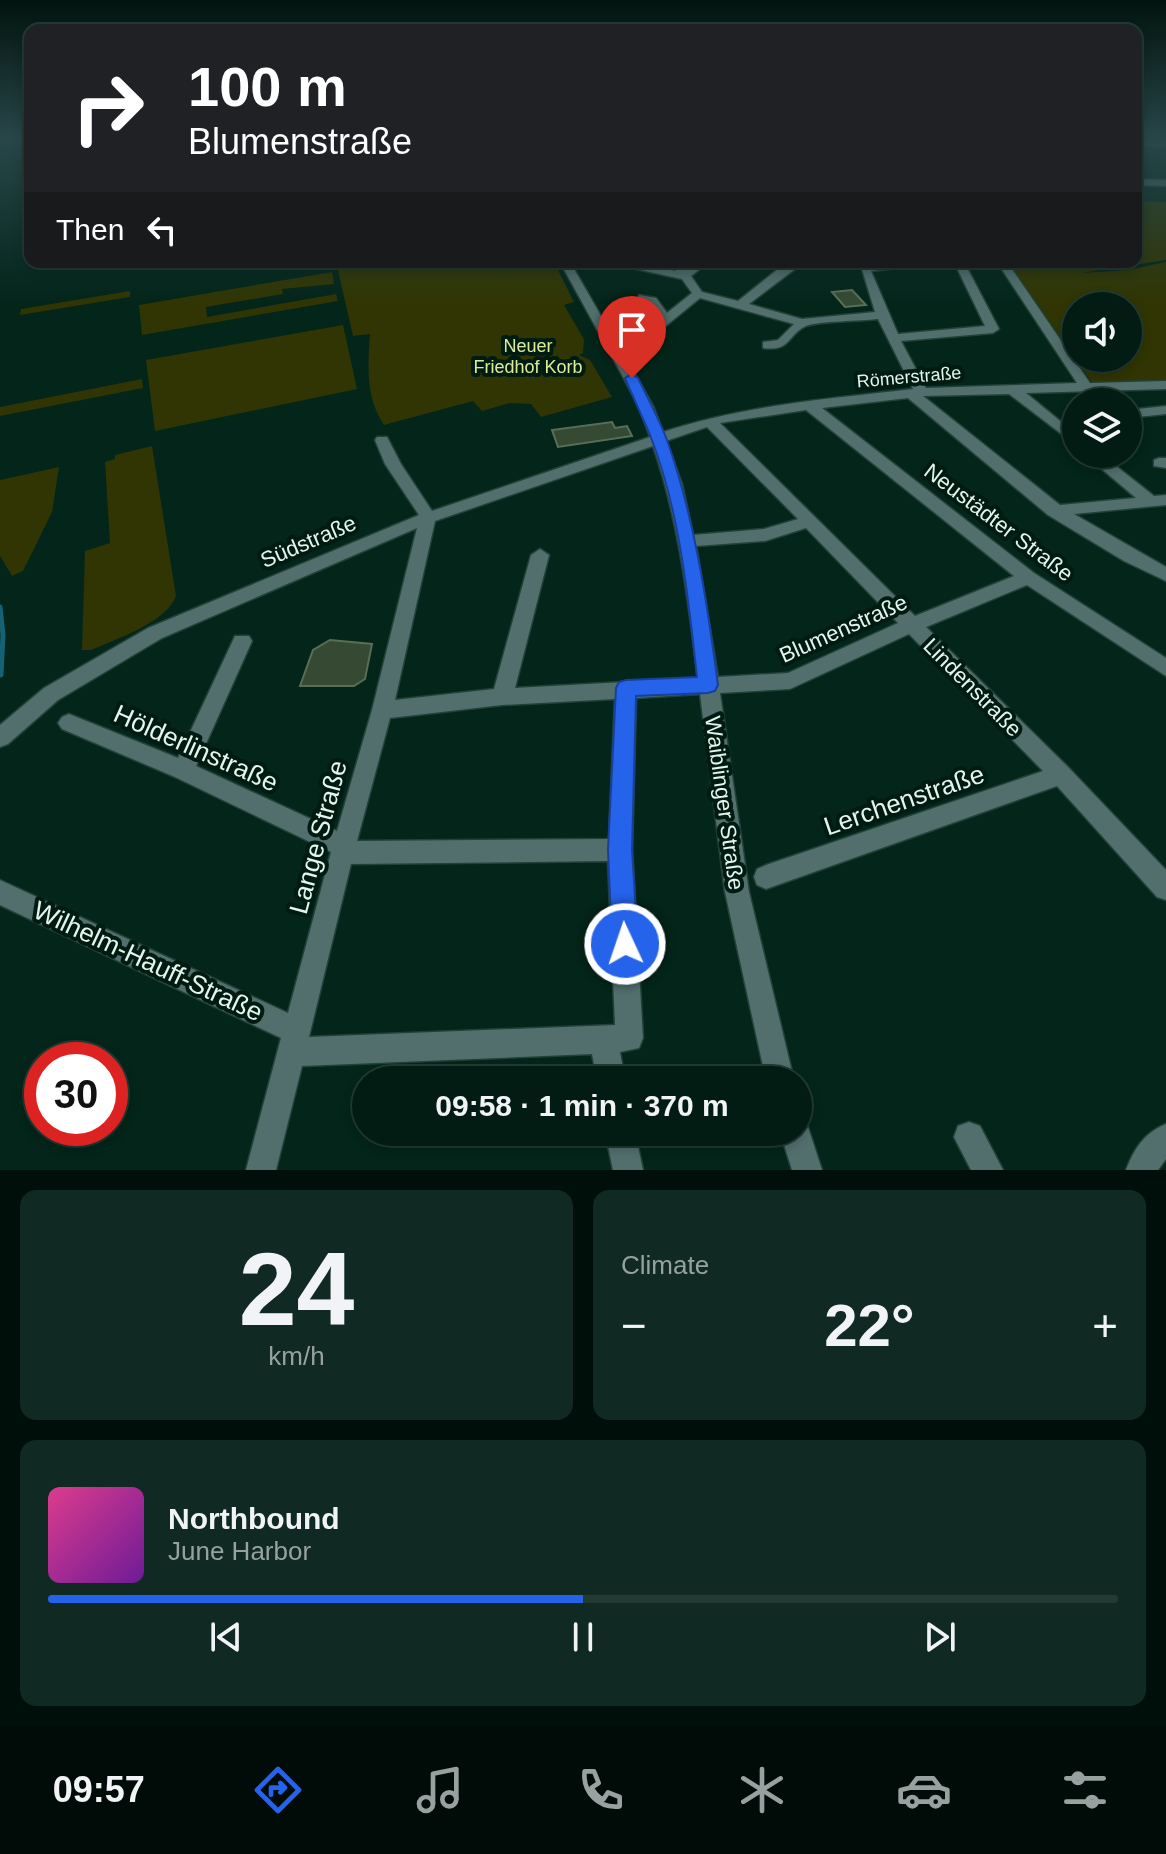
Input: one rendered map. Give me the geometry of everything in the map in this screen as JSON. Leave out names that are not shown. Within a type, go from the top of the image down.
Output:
[{"type":"street","name":"Waiblinger Straße","points":[[568,268],[612,343],[658,437],[687,541],[737,892],[777,1066]]},
{"type":"street","points":[[641,268],[683,276],[695,268]]},
{"type":"street","points":[[678,268],[698,294],[802,323],[882,315]]},
{"type":"street","points":[[741,305],[789,268]]},
{"type":"street","points":[[862,268],[916,393],[1054,511],[1115,551],[1166,575]]},
{"type":"street","points":[[893,338],[995,327],[962,268]]},
{"type":"street","points":[[1006,268],[1087,388]]},
{"type":"street","points":[[612,343],[636,342],[698,294]]},
{"type":"street","points":[[643,297],[652,300],[661,315],[667,318]]},
{"type":"street","points":[[767,345],[782,343],[802,323]]},
{"type":"street","name":"Römerstraße","points":[[1087,388],[1166,385]]},
{"type":"street","name":"Römerstraße","points":[[658,437],[710,421],[809,405],[916,393],[1062,388]]},
{"type":"street","points":[[1012,389],[1062,430]]},
{"type":"street","name":"Neustädter Straße","points":[[809,405],[1028,577],[1166,668]]},
{"type":"street","points":[[1142,413],[1166,410]]},
{"type":"street","name":"Lindenstraße","points":[[710,421],[1061,775],[1166,888]]},
{"type":"street","name":"Südstraße","points":[[0,738],[51,694],[155,633],[428,517],[658,437]]},
{"type":"street","points":[[382,440],[393,464],[428,517]]},
{"type":"street","points":[[1112,468],[1158,501]]},
{"type":"street","points":[[1054,511],[1158,501]]},
{"type":"street","name":"Lange Straße","points":[[261,1170],[382,710],[428,517]]},
{"type":"street","points":[[687,541],[765,535],[811,521]]},
{"type":"street","points":[[502,697],[540,555]]},
{"type":"street","name":"Blumenstraße","points":[[382,710],[626,688],[790,681],[911,625],[1028,577]]},
{"type":"street","points":[[183,770],[242,641]]},
{"type":"street","points":[[608,1066],[603,1037],[629,1038],[620,850],[626,688]]},
{"type":"street","name":"Hölderlinstraße","points":[[69,723],[183,770],[343,850],[620,850]]},
{"type":"street","name":"Lerchenstraße","points":[[766,877],[1061,775]]},
{"type":"street","name":"Wilhelm-Hauff-Straße","points":[[0,892],[294,1041],[603,1037]]},
{"type":"street","points":[[969,1137],[988,1170]]},
{"type":"street","points":[[1141,1170],[1150,1153],[1166,1139]]},
{"type":"street","points":[[623,1146],[628,1170]]},
{"type":"street","points":[[799,1146],[807,1170]]},
{"type":"green space","points":[[1142,201],[1166,202],[1166,260],[1142,264]]},
{"type":"green space","points":[[1166,262],[1166,380],[1093,384],[1085,372],[1142,372],[1142,292],[1062,292],[1062,340],[1012,268],[1114,268],[1081,273],[1128,270]]},
{"type":"green space","name":"Neuer Friedhof Korb","points":[[337,268],[557,268],[574,302],[564,305],[584,339],[583,353],[579,355],[590,360],[612,397],[541,417],[531,404],[510,403],[482,411],[473,401],[384,425],[371,392],[370,334],[353,336]]},
{"type":"green space","points":[[332,272],[334,284],[282,289],[283,294],[206,307],[207,317],[336,294],[338,301],[142,335],[139,305]]},
{"type":"green space","points":[[130,291],[130,297],[20,315],[21,309]]},
{"type":"green space","points":[[343,325],[357,389],[155,431],[146,360]]},
{"type":"green space","points":[[142,379],[143,388],[0,416],[0,407]]},
{"type":"green space","points":[[152,446],[176,596],[171,606],[151,622],[91,650],[82,650],[85,551],[110,543],[105,462],[115,459],[115,455]]},
{"type":"green space","points":[[59,467],[52,512],[23,571],[12,576],[0,556],[0,480]]},
{"type":"building","points":[[852,290],[866,305],[845,307],[832,292]]},
{"type":"building","points":[[612,422],[615,428],[627,426],[632,436],[558,447],[552,430]]},
{"type":"building","points":[[330,640],[372,644],[365,679],[354,686],[300,686],[313,650]]},
{"type":"waterway","points":[[0,607],[3,635],[1,675]]},
{"type":"route","points":[[625,944],[620,850],[626,688],[708,685],[696,589],[674,484],[646,406],[632,378]]}]
